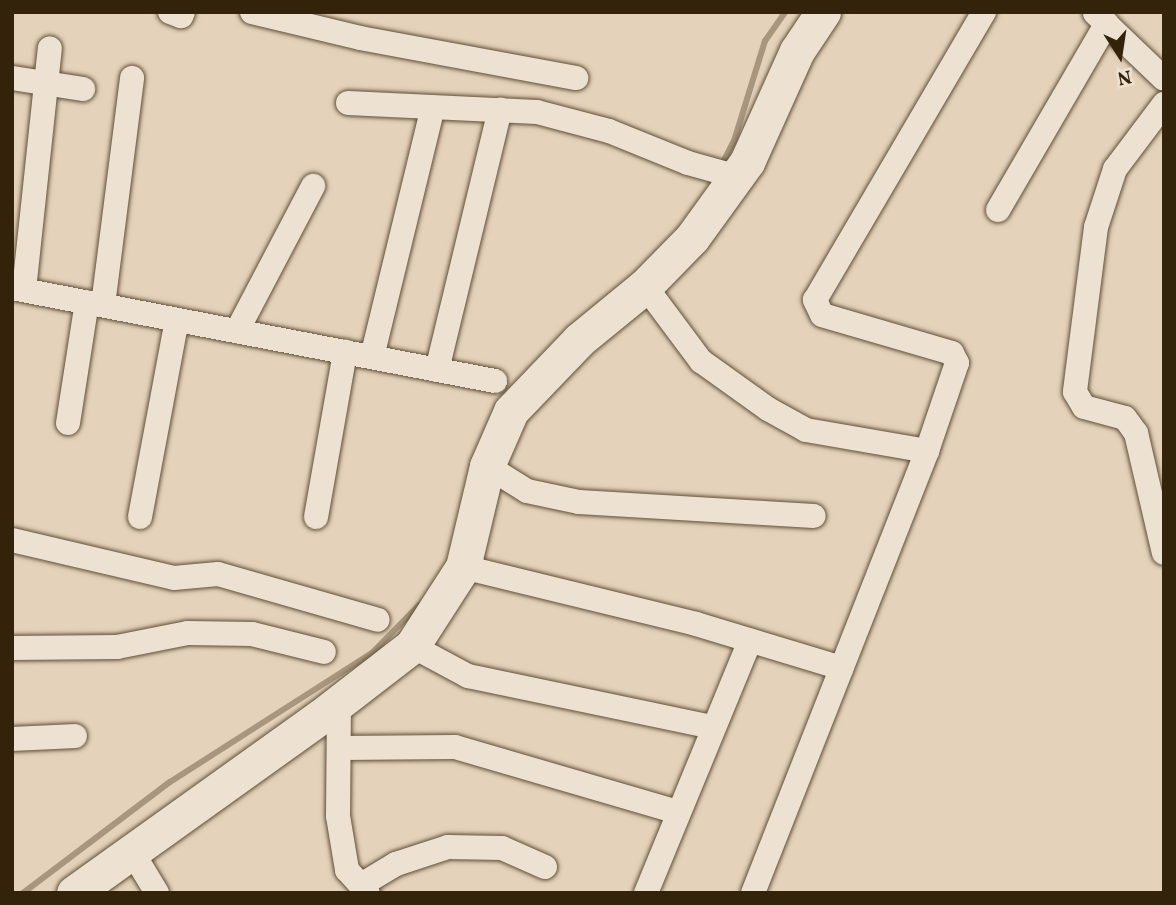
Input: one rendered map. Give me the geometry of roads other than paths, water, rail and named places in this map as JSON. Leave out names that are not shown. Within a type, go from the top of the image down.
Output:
[{"type":"street","points":[[170,12],[181,16],[183,12]]},
{"type":"street","points":[[251,12],[360,38],[576,78]]},
{"type":"street","points":[[74,893],[339,703],[412,646],[463,567],[487,466],[511,411],[579,340],[645,286],[692,238],[735,176],[796,51],[823,12]]},
{"type":"street","points":[[753,893],[927,452],[957,358],[952,353],[822,315],[816,300],[984,12]]},
{"type":"street","points":[[998,210],[1101,17],[1164,79]]},
{"type":"street","points":[[50,48],[18,289],[495,381]]},
{"type":"street","points":[[12,78],[83,89]]},
{"type":"street","points":[[68,423],[95,304],[132,78]]},
{"type":"street","points":[[348,103],[537,112],[609,131],[735,176]]},
{"type":"street","points":[[1164,104],[1115,169],[1096,227],[1075,392],[1084,407],[1125,418],[1136,433],[1164,553]]},
{"type":"street","points":[[372,357],[433,107]]},
{"type":"street","points":[[437,370],[500,110]]},
{"type":"street","points":[[237,331],[313,186]]},
{"type":"street","points":[[645,286],[701,361],[768,409],[806,430],[927,452]]},
{"type":"street","points":[[140,517],[177,320]]},
{"type":"street","points":[[316,517],[345,352]]},
{"type":"street","points":[[487,466],[527,491],[579,502],[814,516]]},
{"type":"street","points":[[12,540],[174,578],[218,574],[378,620]]},
{"type":"street","points":[[463,567],[696,624],[842,668]]},
{"type":"street","points":[[12,648],[117,647],[188,633],[252,634],[324,652]]},
{"type":"street","points":[[646,893],[677,812],[750,641]]},
{"type":"street","points":[[412,646],[468,676],[713,727]]},
{"type":"street","points":[[339,703],[340,830],[347,870],[365,889],[396,864],[448,847],[502,848],[545,867]]},
{"type":"street","points":[[12,739],[75,736]]},
{"type":"street","points":[[339,748],[455,747],[677,812]]},
{"type":"street","points":[[131,850],[157,893]]},
{"type":"waterway","points":[[720,168],[734,141],[765,41],[785,12]]},
{"type":"waterway","points":[[23,893],[170,782],[373,652],[419,605]]}]
